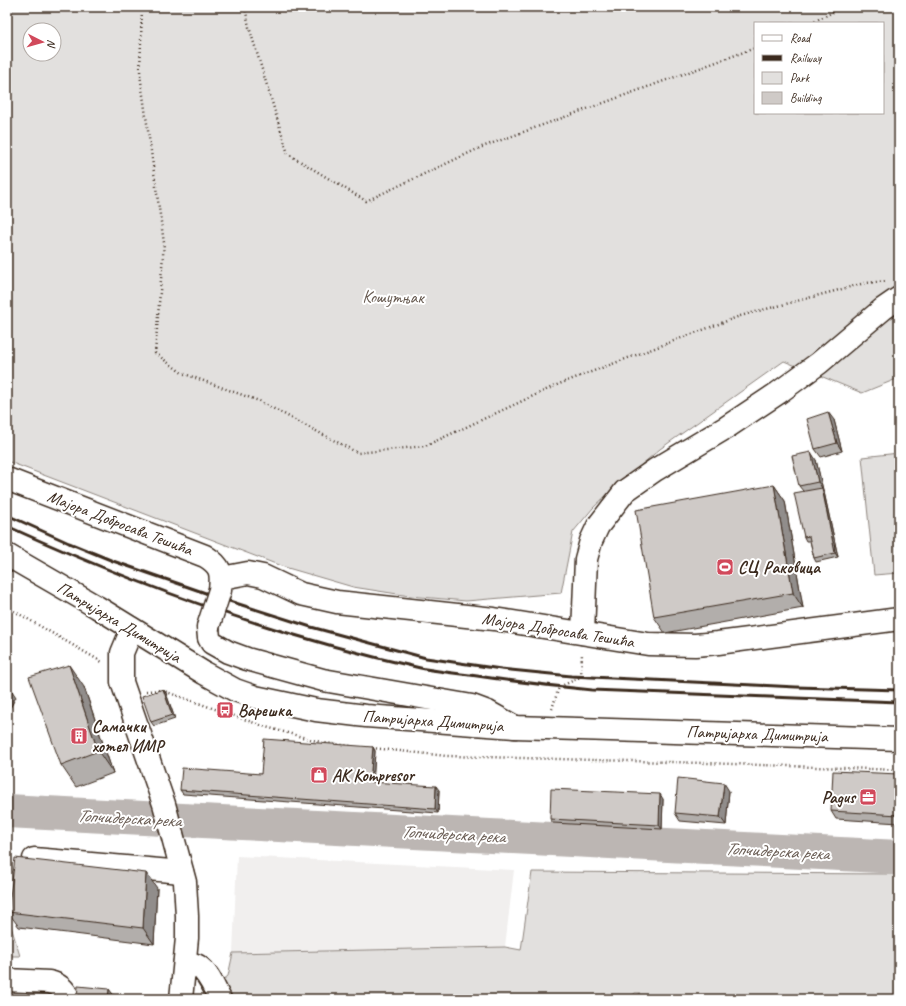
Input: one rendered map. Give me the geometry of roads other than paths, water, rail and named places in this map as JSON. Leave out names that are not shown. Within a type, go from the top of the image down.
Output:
[{"type":"street","points":[[583,633],[586,559],[591,541],[598,526],[625,491],[655,470],[727,427],[820,363],[883,309],[896,289]]},
{"type":"street","name":"Мајора Добросава Тешића","points":[[7,479],[205,556],[214,562],[220,570],[221,584],[248,573],[263,576],[301,594],[337,602],[494,620],[648,644],[695,645],[718,643],[899,619]]},
{"type":"street","name":"Патријарха Димитрија","points":[[7,555],[91,603],[204,674],[235,690],[316,710],[359,715],[552,728],[899,739]]},
{"type":"street","points":[[221,584],[208,627],[209,638],[212,643],[228,652],[247,660],[323,680],[472,706],[488,712],[515,726]]},
{"type":"street","points":[[132,629],[122,653],[122,682],[164,804],[185,882],[187,916],[185,962],[181,999]]},
{"type":"street","points":[[34,859],[180,862]]},
{"type":"street","points":[[185,962],[198,966],[204,972],[209,978],[220,999]]},
{"type":"street","points":[[7,980],[56,983],[63,988],[69,999]]},
{"type":"waterway","name":"Топчидерска река","points":[[7,811],[899,857]]},
{"type":"railway","points":[[7,515],[113,561],[223,599],[311,627],[426,658],[501,669],[571,676],[796,687],[899,690]]},
{"type":"railway","points":[[7,526],[106,569],[208,607],[311,640],[422,668],[443,672],[592,690],[899,702]]},
{"type":"place","name":"СЦ Раковица","points":[[725,567]]},
{"type":"place","name":"Варешка","points":[[225,710]]},
{"type":"place","name":"Самачки хотел ИМР","points":[[79,736]]},
{"type":"place","name":"AK Kompresor","points":[[319,775]]},
{"type":"place","name":"Pagus","points":[[868,797]]},
{"type":"park label","name":"Кошутњак","points":[[393,297]]}]
